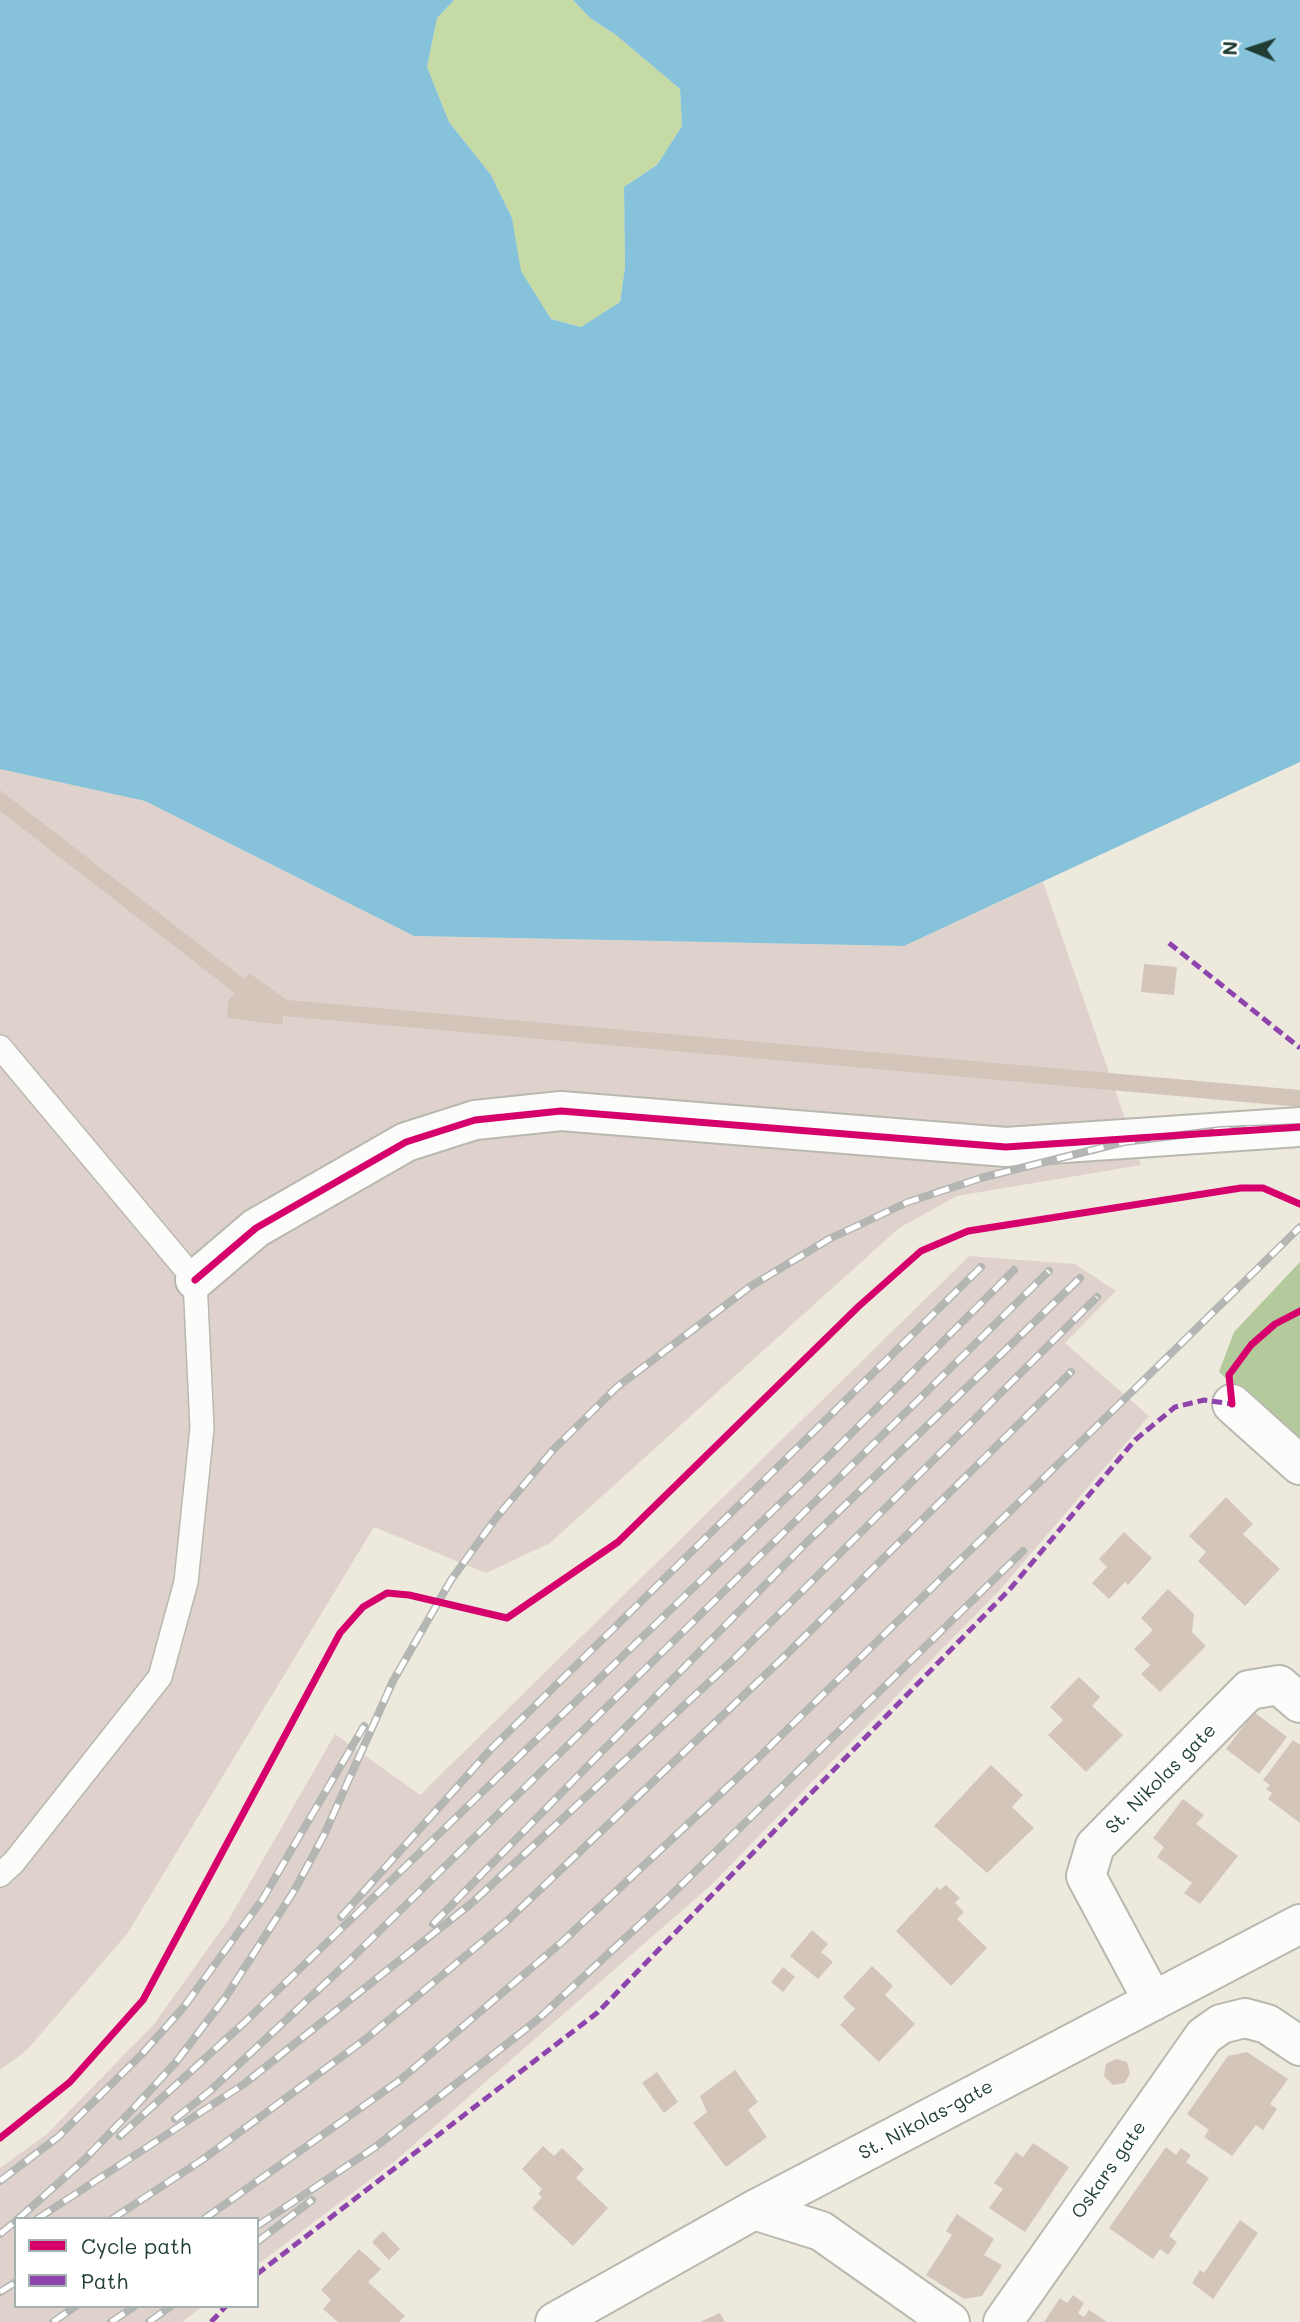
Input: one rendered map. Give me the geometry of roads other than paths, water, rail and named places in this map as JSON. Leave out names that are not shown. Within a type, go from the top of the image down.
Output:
[{"type":"street","points":[[195,1280],[256,1228],[406,1142],[475,1119],[561,1111],[1006,1147],[1300,1127]]},
{"type":"street","points":[[1232,1404],[1300,1465]]},
{"type":"street","name":"St. Nikolas gate","points":[[1153,2001],[1086,1876],[1094,1846],[1249,1690],[1279,1685],[1300,1703]]},
{"type":"street","name":"St. Nikolas-gate","points":[[555,2322],[754,2210],[1300,1924]]},
{"type":"street","name":"Oskars gate","points":[[1003,2322],[1204,2036],[1220,2024],[1245,2018],[1267,2024],[1300,2046]]},
{"type":"street","points":[[754,2210],[821,2231],[950,2322]]},
{"type":"lane","points":[[0,1047],[195,1280],[202,1428],[186,1582],[160,1677],[0,1875]]},
{"type":"water","points":[[0,0],[454,0],[437,18],[427,67],[449,122],[491,175],[512,218],[521,271],[551,319],[581,327],[620,302],[625,267],[624,187],[657,165],[682,126],[680,89],[616,35],[590,18],[573,0],[1300,0],[1300,762],[904,946],[414,936],[145,801],[0,769]]},
{"type":"railway","points":[[20,2217],[83,2161],[133,2109],[176,2062],[225,1998],[294,1891],[324,1835],[393,1681],[451,1580],[496,1518],[553,1450],[617,1387],[751,1286],[829,1239],[908,1202],[981,1178],[1124,1142],[1221,1130],[1300,1127]]},
{"type":"railway","points":[[207,2217],[400,2080],[562,1942],[750,1766],[1300,1227]]},
{"type":"railway","points":[[341,1917],[491,1749],[981,1267]]},
{"type":"railway","points":[[120,2136],[246,2021],[817,1468],[1014,1270]]},
{"type":"railway","points":[[175,2119],[210,2091],[348,1962],[1049,1271]]},
{"type":"railway","points":[[433,1924],[807,1542],[1080,1278]]},
{"type":"railway","points":[[40,2217],[244,2084],[473,1902],[734,1659],[1097,1297]]},
{"type":"railway","points":[[115,2217],[202,2160],[367,2038],[506,1922],[787,1654],[1071,1372]]},
{"type":"railway","points":[[259,2225],[374,2148],[536,2021],[664,1902],[1023,1551]]},
{"type":"railway","points":[[0,2181],[58,2137],[141,2055],[183,2008],[262,1900],[364,1726]]},
{"type":"railway","points":[[259,2240],[312,2200]]},
{"type":"railway","points":[[0,2234],[14,2223]]},
{"type":"railway","points":[[0,2292],[14,2283]]},
{"type":"railway","points":[[53,2322],[73,2308]]},
{"type":"railway","points":[[111,2322],[132,2308]]},
{"type":"railway","points":[[149,2322],[168,2308]]}]
